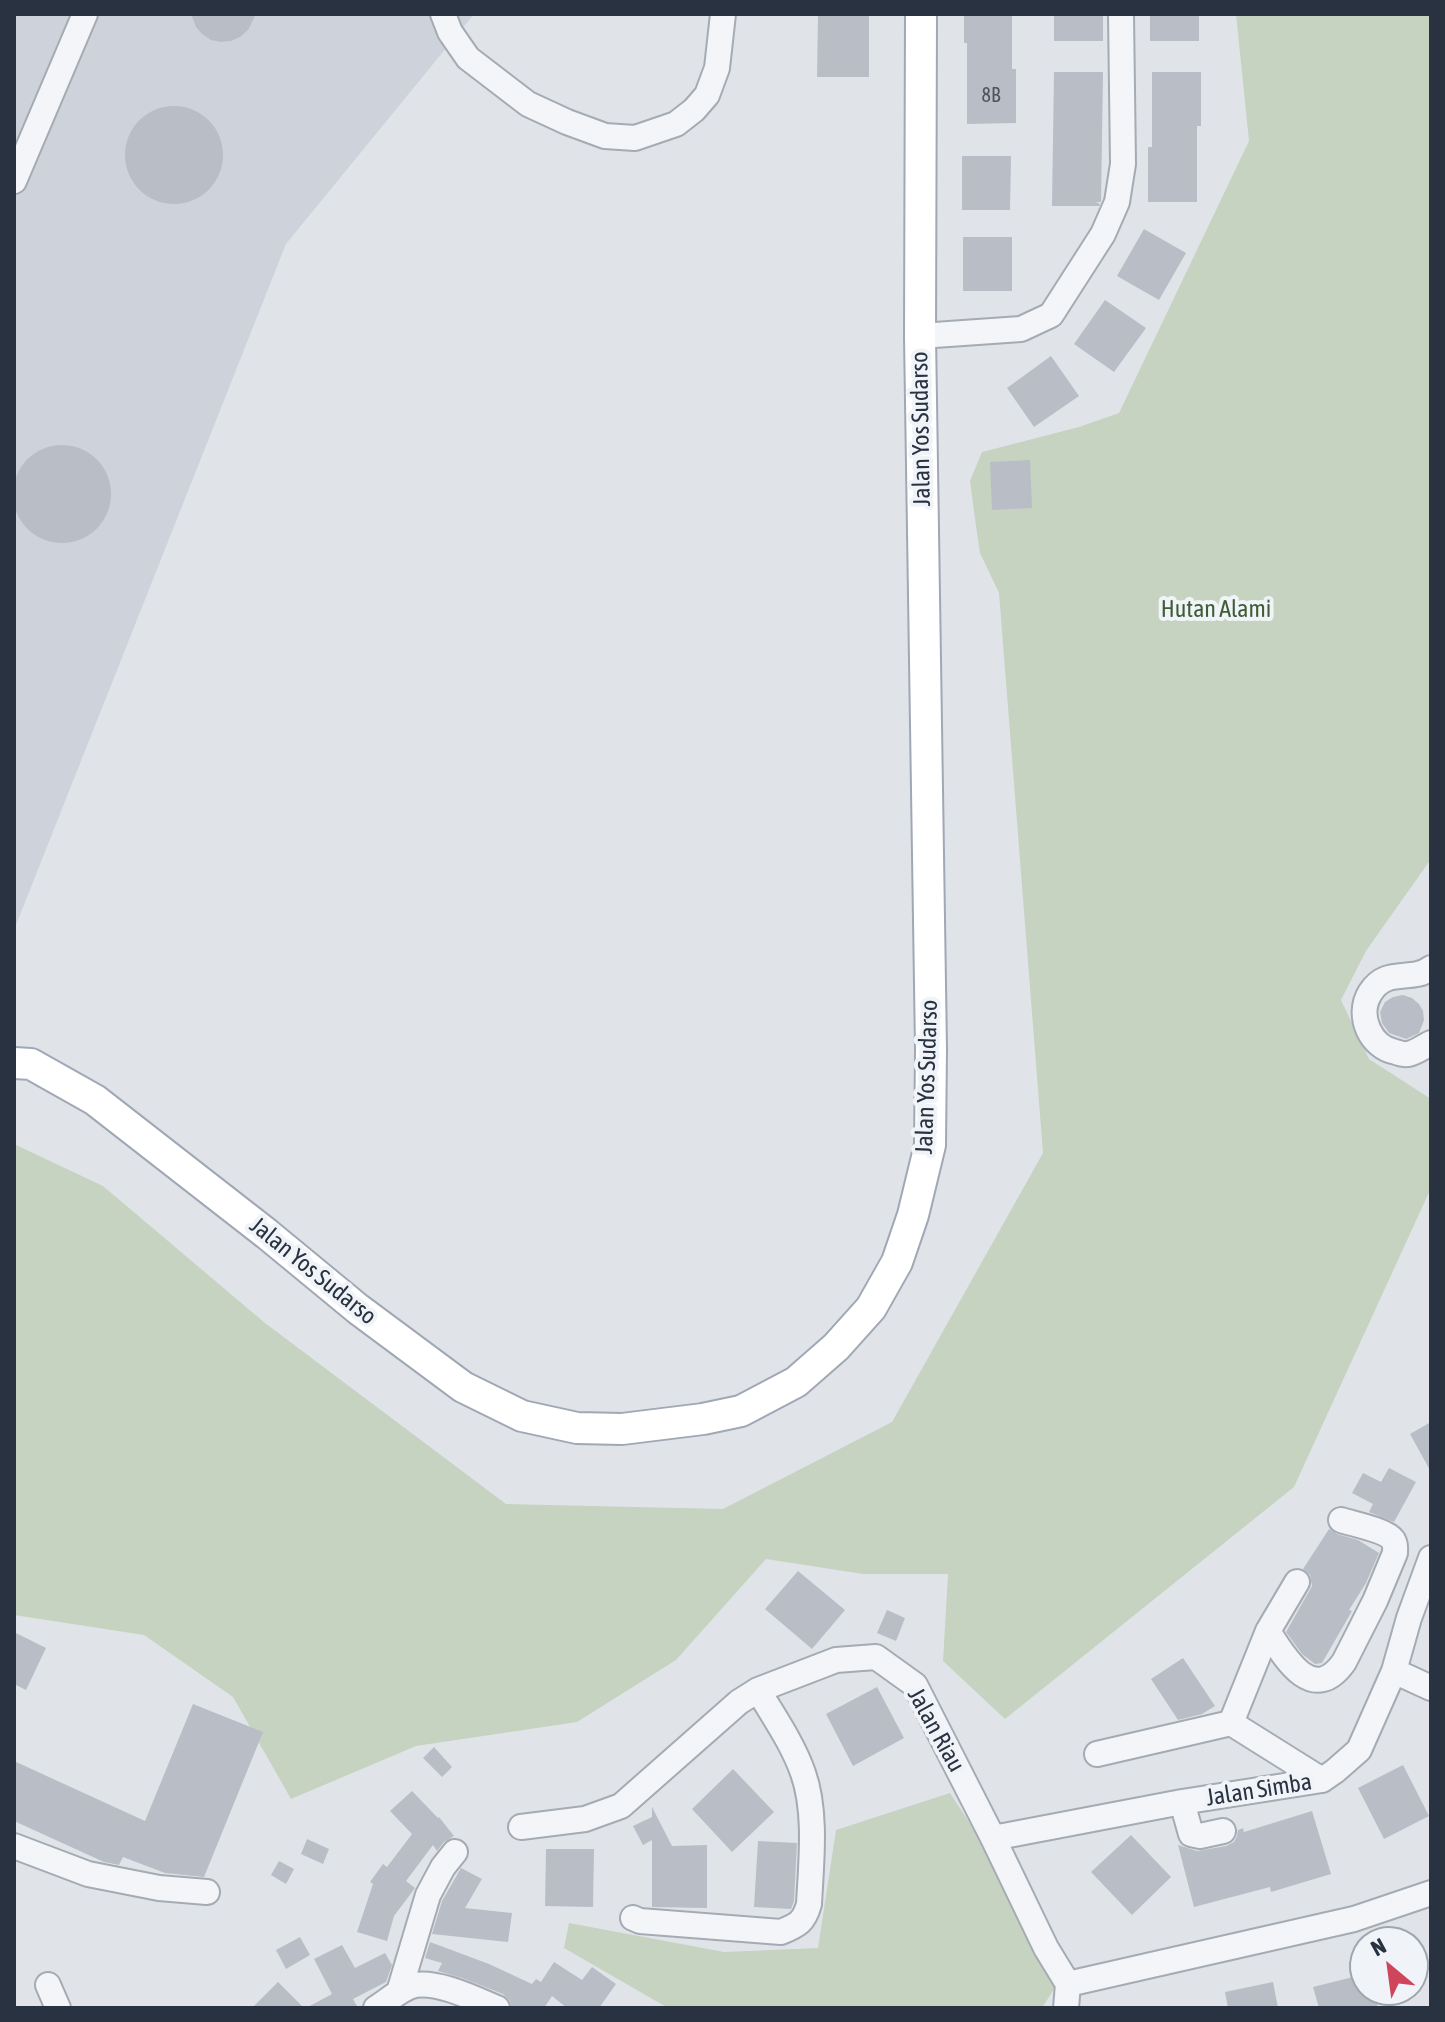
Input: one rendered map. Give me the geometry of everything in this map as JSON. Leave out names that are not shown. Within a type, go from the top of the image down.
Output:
[{"type":"main road","name":"Jalan Yos Sudarso","points":[[14,1063],[31,1064],[95,1100],[358,1309],[463,1387],[522,1416],[577,1428],[622,1429],[741,1411],[796,1382],[836,1347],[871,1308],[897,1262],[913,1215],[930,1145],[920,336],[921,14]]},
{"type":"street","points":[[14,181],[85,14]]},
{"type":"street","points":[[443,14],[450,32],[468,58],[528,104],[605,136],[635,138],[676,124],[707,95],[717,68],[723,14]]},
{"type":"street","points":[[920,336],[1021,329],[1051,315],[1103,234],[1117,202],[1123,164],[1121,14]]},
{"type":"street","points":[[1428,976],[1401,975],[1383,979],[1369,994],[1364,1012],[1369,1034],[1385,1050],[1407,1055],[1431,1043]]},
{"type":"street","points":[[1268,1631],[1289,1663],[1310,1679],[1318,1681],[1328,1677],[1344,1662],[1375,1601],[1395,1553],[1395,1545],[1387,1534],[1341,1520]]},
{"type":"street","name":"Jalan Simba","points":[[993,1838],[1182,1802],[1322,1780],[1359,1750],[1394,1671],[1431,1558]]},
{"type":"street","points":[[1231,1723],[1268,1631],[1297,1582]]},
{"type":"street","name":"Jalan Riau","points":[[521,1827],[585,1819],[621,1806],[739,1702],[758,1690],[836,1660],[876,1657],[915,1685],[993,1838],[1067,1996]]},
{"type":"street","points":[[1394,1671],[1431,1688]]},
{"type":"street","points":[[633,1918],[781,1932],[800,1922],[806,1915],[809,1904],[811,1811],[804,1774],[786,1736],[758,1690]]},
{"type":"street","points":[[1097,1754],[1231,1723],[1322,1780]]},
{"type":"street","points":[[1182,1802],[1191,1834],[1200,1836],[1223,1831]]},
{"type":"street","points":[[14,1846],[88,1874],[159,1888],[207,1892]]},
{"type":"street","points":[[399,1992],[428,1895],[455,1852]]},
{"type":"street","points":[[1067,1996],[1354,1919],[1431,1893]]},
{"type":"street","points":[[376,2008],[399,1992],[416,1985],[438,1986],[497,2008]]},
{"type":"shaded area","points":[[14,14],[474,14],[286,244],[14,930]]},
{"type":"green space","name":"Hutan Alami","points":[[1236,14],[1431,14],[1431,859],[1366,951],[1341,1000],[1369,1059],[1431,1099],[1431,1188],[1294,1487],[1005,1719],[943,1661],[948,1574],[863,1574],[766,1559],[676,1660],[577,1722],[416,1746],[291,1799],[233,1697],[144,1635],[14,1615],[14,1144],[103,1186],[265,1323],[506,1504],[723,1509],[892,1422],[1043,1153],[999,593],[980,553],[970,481],[982,452],[1079,427],[1119,413],[1249,141]]},
{"type":"green space","points":[[950,1793],[1066,1970],[1042,2008],[668,2008],[564,1948],[569,1923],[724,1952],[818,1948],[836,1830]]},
{"type":"building","points":[[191,14],[256,14],[248,30],[240,37],[221,42],[202,34]]},
{"type":"building","points":[[818,14],[869,14],[869,77],[817,77]]},
{"type":"building","points":[[964,14],[1012,14],[1016,123],[967,124]]},
{"type":"building","points":[[1054,14],[1103,14],[1103,41],[1054,41]]},
{"type":"building","points":[[1150,14],[1199,14],[1199,41],[1150,41]]},
{"type":"building","points":[[1054,72],[1103,72],[1101,202],[1096,202],[1099,206],[1052,206]]},
{"type":"building","points":[[1152,72],[1201,72],[1197,202],[1148,202]]},
{"type":"building","points":[[174,106],[193,110],[209,120],[219,136],[223,155],[219,174],[209,190],[193,200],[174,204],[155,200],[139,190],[129,174],[125,155],[129,136],[139,120],[155,110]]},
{"type":"building","points":[[962,156],[1011,156],[1010,210],[962,210]]},
{"type":"building","points":[[1144,229],[1186,253],[1159,300],[1117,276]]},
{"type":"building","points":[[963,237],[1012,237],[1012,291],[963,291]]},
{"type":"building","points":[[1105,300],[1146,328],[1114,372],[1074,344]]},
{"type":"building","points":[[1051,356],[1079,396],[1034,427],[1007,388]]},
{"type":"building","points":[[62,445],[81,449],[97,459],[107,475],[111,494],[107,513],[97,529],[81,539],[62,543],[43,539],[27,529],[17,513],[13,494],[17,475],[27,459],[43,449]]},
{"type":"building","points":[[1030,460],[1032,508],[992,510],[990,462]]},
{"type":"building","points":[[1403,995],[1419,1004],[1424,1020],[1419,1033],[1406,1039],[1389,1033],[1382,1023],[1380,1012],[1385,1002]]},
{"type":"building","points":[[1431,1422],[1431,1472],[1410,1434]]},
{"type":"building","points":[[1389,1468],[1416,1482],[1394,1522],[1369,1512],[1373,1504],[1352,1493],[1363,1473],[1381,1482]]},
{"type":"building","points":[[1329,1529],[1358,1540],[1379,1553],[1366,1583],[1349,1610],[1352,1611],[1322,1663],[1315,1664],[1302,1654],[1286,1632],[1312,1586],[1310,1575],[1303,1569]]},
{"type":"building","points":[[798,1571],[845,1610],[812,1649],[765,1609]]},
{"type":"building","points":[[887,1610],[905,1618],[896,1641],[877,1633]]},
{"type":"building","points":[[14,1632],[46,1648],[26,1690],[14,1684]]},
{"type":"building","points":[[1183,1658],[1215,1706],[1202,1714],[1178,1720],[1151,1679]]},
{"type":"building","points":[[877,1687],[904,1738],[853,1766],[826,1714]]},
{"type":"building","points":[[193,1704],[263,1732],[204,1877],[165,1873],[123,1857],[119,1865],[104,1862],[14,1821],[14,1761],[145,1821]]},
{"type":"building","points":[[434,1747],[452,1767],[442,1777],[423,1758]]},
{"type":"building","points":[[1403,1765],[1429,1816],[1384,1839],[1358,1788]]},
{"type":"building","points":[[733,1769],[774,1812],[732,1852],[692,1809]]},
{"type":"building","points":[[412,1791],[454,1836],[437,1851],[433,1845],[406,1881],[415,1888],[394,1916],[387,1941],[357,1932],[373,1884],[370,1882],[383,1864],[387,1867],[412,1834],[390,1811]]},
{"type":"building","points":[[652,1807],[672,1846],[707,1845],[707,1908],[652,1907],[652,1840],[643,1845],[633,1826],[652,1817]]},
{"type":"building","points":[[1312,1811],[1331,1874],[1271,1892],[1270,1887],[1194,1907],[1178,1845],[1197,1851],[1226,1846],[1234,1842],[1238,1830],[1243,1828],[1244,1832]]},
{"type":"building","points":[[1131,1835],[1171,1877],[1132,1915],[1091,1872]]},
{"type":"building","points":[[307,1839],[329,1849],[323,1864],[301,1854]]},
{"type":"building","points":[[758,1841],[797,1843],[791,1909],[754,1907]]},
{"type":"building","points":[[546,1849],[594,1849],[593,1907],[545,1906]]},
{"type":"building","points":[[279,1861],[294,1869],[286,1884],[271,1875]]},
{"type":"building","points":[[461,1868],[482,1879],[465,1908],[512,1913],[508,1942],[432,1934],[442,1901]]},
{"type":"building","points":[[300,1937],[310,1955],[286,1969],[276,1950]]},
{"type":"building","points":[[430,1942],[532,1984],[536,1979],[541,1982],[554,1962],[582,1980],[592,1967],[616,1984],[599,2008],[567,2008],[552,1996],[544,2008],[512,2008],[503,1994],[438,1971],[442,1963],[425,1958]]},
{"type":"building","points":[[342,1945],[355,1968],[385,1953],[392,1965],[386,1982],[353,1999],[358,2008],[306,2008],[332,1994],[314,1959]]},
{"type":"building","points":[[1349,1978],[1349,2006],[1378,2008],[1319,2008],[1313,1987]]},
{"type":"building","points":[[278,1982],[304,2008],[252,2008]]},
{"type":"building","points":[[1273,1982],[1278,2008],[1228,2008],[1225,1992]]}]
